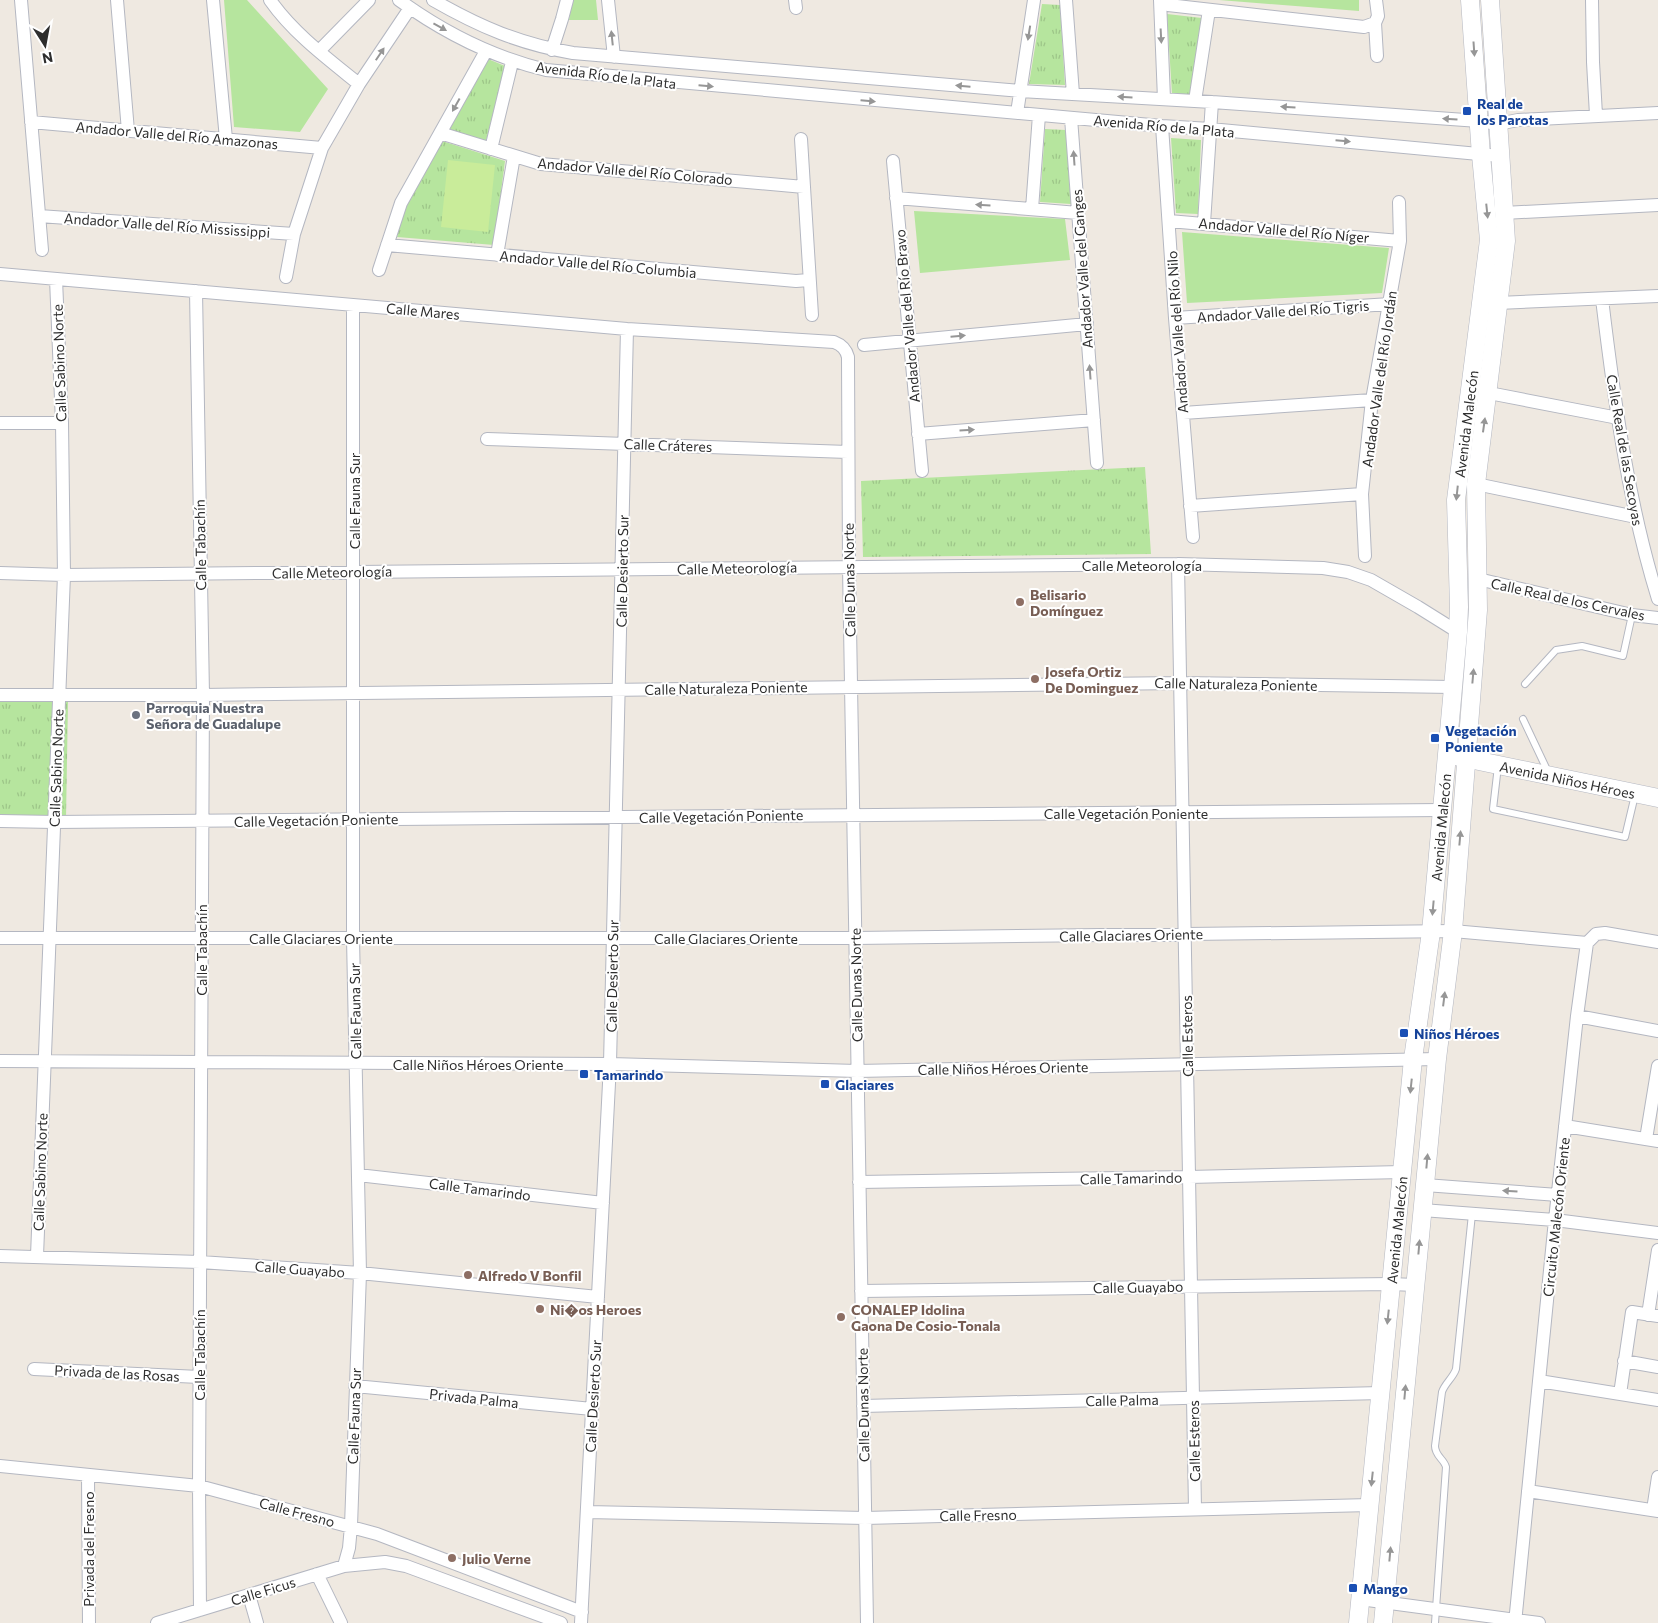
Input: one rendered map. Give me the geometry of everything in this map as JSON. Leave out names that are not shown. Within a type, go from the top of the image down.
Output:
[{"type":"street","points":[[21,0],[42,250]]},
{"type":"street","points":[[117,0],[128,131]]},
{"type":"street","points":[[213,0],[226,140]]},
{"type":"street","points":[[270,0],[290,23],[319,51],[359,84]]},
{"type":"street","points":[[319,51],[369,0]]},
{"type":"street","name":"Avenida Río de la Plata","points":[[399,0],[433,23],[486,51],[517,63],[571,74],[1500,156]]},
{"type":"street","name":"Avenida Río de la Plata","points":[[434,0],[492,31],[552,50],[573,53],[1020,91],[1479,120],[1498,124]]},
{"type":"street","points":[[552,50],[562,20],[566,0]]},
{"type":"street","points":[[608,0],[614,57]]},
{"type":"street","points":[[1017,114],[1034,0]]},
{"type":"street","points":[[1066,0],[1073,94]]},
{"type":"street","points":[[1160,0],[1168,5],[1364,27],[1375,23]]},
{"type":"street","points":[[1160,0],[1164,99]]},
{"type":"street","points":[[1376,0],[1378,16],[1375,23],[1377,56]]},
{"type":"street","name":"Avenida Malecón","points":[[1358,1623],[1402,1172],[1414,1059],[1431,932],[1458,632],[1456,500],[1490,240],[1481,155],[1470,0]]},
{"type":"street","name":"Avenida Malecón","points":[[1383,1623],[1437,1059],[1453,931],[1478,610],[1476,484],[1489,393],[1506,241],[1490,0]]},
{"type":"street","points":[[1592,0],[1596,115]]},
{"type":"street","points":[[286,277],[294,234],[322,148],[359,84],[410,8]]},
{"type":"street","points":[[1195,101],[1209,10]]},
{"type":"street","points":[[461,39],[471,21]]},
{"type":"street","points":[[491,149],[517,63],[530,44]]},
{"type":"street","points":[[379,270],[401,203],[486,51]]},
{"type":"street","points":[[828,97],[830,75]]},
{"type":"street","points":[[1204,223],[1212,102]]},
{"type":"street","points":[[1498,124],[1518,120],[1658,113]]},
{"type":"street","points":[[1032,209],[1039,115]]},
{"type":"street","name":"Andador Valle del Ganges","points":[[1071,118],[1097,463]]},
{"type":"street","name":"Andador Valle del Río Amazonas","points":[[32,122],[322,148]]},
{"type":"street","name":"Andador Valle del Río Nilo","points":[[1162,126],[1175,318],[1193,536]]},
{"type":"street","name":"Andador Valle del Río Colorado","points":[[440,133],[541,164],[804,187]]},
{"type":"street","points":[[802,139],[812,316]]},
{"type":"street","points":[[497,255],[514,156]]},
{"type":"street","name":"Andador Valle del Río Bravo","points":[[893,161],[922,471]]},
{"type":"street","points":[[896,198],[1078,213]]},
{"type":"street","name":"Andador Valle del Río Jordán","points":[[1365,556],[1362,494],[1372,400],[1400,241],[1399,202]]},
{"type":"street","points":[[1504,213],[1658,205]]},
{"type":"street","name":"Andador Valle del Río Mississippi","points":[[39,216],[294,234]]},
{"type":"street","name":"Andador Valle del Río Níger","points":[[1169,221],[1400,241]]},
{"type":"street","name":"Andador Valle del Río Columbia","points":[[387,245],[796,281],[809,280]]},
{"type":"street","name":"Calle Mares","points":[[0,274],[627,329],[834,342],[844,348]]},
{"type":"street","name":"Calle Sabino Norte","points":[[37,1256],[64,575],[62,423],[56,279]]},
{"type":"street","name":"Calle Tabachín","points":[[196,291],[203,695],[200,1062],[200,1610]]},
{"type":"street","points":[[1498,303],[1658,296]]},
{"type":"street","name":"Calle Real de las Secoyas","points":[[1602,298],[1608,354],[1636,517],[1658,599]]},
{"type":"street","name":"Andador Valle del Río Tigris","points":[[1175,318],[1390,304]]},
{"type":"street","name":"Calle Fauna Sur","points":[[344,1566],[349,1548],[351,1526],[360,1273],[353,938],[353,305]]},
{"type":"street","points":[[864,345],[1086,324]]},
{"type":"street","name":"Calle Desierto Sur","points":[[582,1617],[610,1064],[626,443],[627,329]]},
{"type":"street","name":"Calle Dunas Norte","points":[[844,348],[848,357],[849,567],[867,1623]]},
{"type":"street","points":[[1489,393],[1618,418]]},
{"type":"street","points":[[1183,413],[1372,400]]},
{"type":"street","points":[[918,434],[1094,420]]},
{"type":"street","points":[[0,423],[62,423]]},
{"type":"street","name":"Calle Cráteres","points":[[487,439],[848,452]]},
{"type":"street","points":[[1476,484],[1636,517]]},
{"type":"street","points":[[1190,506],[1362,494]]},
{"type":"street","name":"Calle Meteorología","points":[[0,573],[64,575],[201,574],[1178,564],[1324,568],[1348,572],[1371,580],[1418,606],[1458,632]]},
{"type":"street","name":"Calle Esteros","points":[[1178,564],[1195,1509]]},
{"type":"street","name":"Calle Real de los Cervales","points":[[1478,578],[1632,615],[1658,618]]},
{"type":"street","name":"Calle Naturaleza Poniente","points":[[0,695],[203,695],[1180,683],[1453,688]]},
{"type":"street","name":"Avenida Niños Héroes","points":[[1447,754],[1658,798]]},
{"type":"street","name":"Calle Vegetación Poniente","points":[[0,821],[353,820],[1442,810]]},
{"type":"street","name":"Calle Glaciares Oriente","points":[[0,938],[855,938],[1453,931],[1587,942]]},
{"type":"street","points":[[1587,942],[1596,934],[1605,932],[1658,942]]},
{"type":"street","name":"Circuito Malecón Oriente","points":[[1515,1621],[1555,1220],[1587,942]]},
{"type":"street","points":[[1577,1016],[1658,1030]]},
{"type":"street","name":"Calle Niños Héroes Oriente","points":[[0,1061],[610,1064],[857,1072],[1437,1059]]},
{"type":"street","points":[[1565,1126],[1652,1140],[1658,1070]]},
{"type":"street","name":"Calle Tamarindo","points":[[859,1182],[1402,1172]]},
{"type":"street","name":"Calle Tamarindo","points":[[358,1175],[603,1203]]},
{"type":"street","points":[[1425,1185],[1558,1195]]},
{"type":"street","points":[[1422,1210],[1555,1220],[1658,1233]]},
{"type":"street","points":[[1620,1394],[1632,1312],[1653,1316],[1658,1250]]},
{"type":"street","name":"Calle Guayabo","points":[[0,1256],[200,1262],[360,1273],[598,1297]]},
{"type":"street","name":"Calle Guayabo","points":[[861,1291],[1415,1285]]},
{"type":"street","points":[[1624,1361],[1658,1367]]},
{"type":"street","name":"Privada de las Rosas","points":[[34,1370],[199,1377]]},
{"type":"street","points":[[1539,1381],[1658,1400]]},
{"type":"street","name":"Privada Palma","points":[[355,1386],[592,1409]]},
{"type":"street","name":"Calle Palma","points":[[863,1406],[1380,1393]]},
{"type":"street","name":"Calle Fresno","points":[[0,1466],[199,1486],[377,1534],[582,1617]]},
{"type":"street","name":"Privada del Fresno","points":[[88,1475],[89,1623]]},
{"type":"street","points":[[1528,1491],[1655,1510],[1658,1476]]},
{"type":"street","name":"Calle Fresno","points":[[587,1512],[865,1518],[1370,1505]]},
{"type":"street","name":"Calle Ficus","points":[[157,1623],[171,1621],[200,1610],[344,1566],[385,1562],[406,1566],[561,1623]]},
{"type":"street","points":[[317,1574],[341,1623]]},
{"type":"street","points":[[249,1595],[256,1623]]},
{"type":"street","points":[[1360,1599],[1539,1623]]},
{"type":"lane","points":[[1525,684],[1556,650],[1582,646],[1622,656],[1632,615]]},
{"type":"lane","points":[[1522,718],[1550,775]]},
{"type":"lane","points":[[1498,765],[1493,809],[1502,811],[1625,837],[1635,794]]},
{"type":"lane","points":[[1435,1623],[1446,1467],[1436,1453],[1435,1446],[1442,1392],[1456,1369],[1472,1214]]},
{"type":"green space","points":[[224,0],[247,0],[328,89],[300,132],[234,127]]},
{"type":"green space","points":[[572,0],[596,0],[598,20],[569,20]]},
{"type":"green space","points":[[1219,0],[1359,0],[1359,11]]},
{"type":"green space","points":[[1042,4],[1060,5],[1065,85],[1029,84]]},
{"type":"green space","points":[[1167,14],[1202,18],[1191,95],[1172,94]]},
{"type":"green space","points":[[488,59],[505,66],[486,141],[448,129]]},
{"type":"green space","points":[[1045,129],[1066,130],[1071,204],[1040,202]]},
{"type":"green space","points":[[1171,138],[1201,140],[1198,214],[1176,213]]},
{"type":"green space","points":[[442,141],[505,161],[494,245],[397,237],[405,206]]},
{"type":"green space","points":[[448,160],[495,165],[488,232],[441,227]]},
{"type":"green space","points":[[914,211],[1065,219],[1070,260],[920,273]]},
{"type":"green space","points":[[1182,232],[1389,248],[1382,293],[1187,303]]},
{"type":"green space","points":[[1145,467],[1151,554],[863,557],[861,481]]},
{"type":"green space","points":[[0,701],[68,702],[66,819],[0,818]]},
{"type":"place","name":"Real de los Parotas","points":[[1467,111]]},
{"type":"place","name":"Belisario Domínguez","points":[[1020,602]]},
{"type":"place","name":"Josefa Ortiz De Dominguez","points":[[1035,679]]},
{"type":"place","name":"Parroquia Nuestra Señora de Guadalupe","points":[[136,715]]},
{"type":"place","name":"Vegetación Poniente","points":[[1435,738]]},
{"type":"place","name":"Niños Héroes","points":[[1404,1033]]},
{"type":"place","name":"Tamarindo","points":[[584,1074]]},
{"type":"place","name":"Glaciares","points":[[825,1084]]},
{"type":"place","name":"Alfredo V Bonfil","points":[[468,1275]]},
{"type":"place","name":"Ni�os Heroes","points":[[540,1309]]},
{"type":"place","name":"CONALEP Idolina Gaona De Cosio-Tonala","points":[[841,1317]]},
{"type":"place","name":"Julio Verne","points":[[452,1558]]},
{"type":"place","name":"Mango","points":[[1353,1588]]}]
